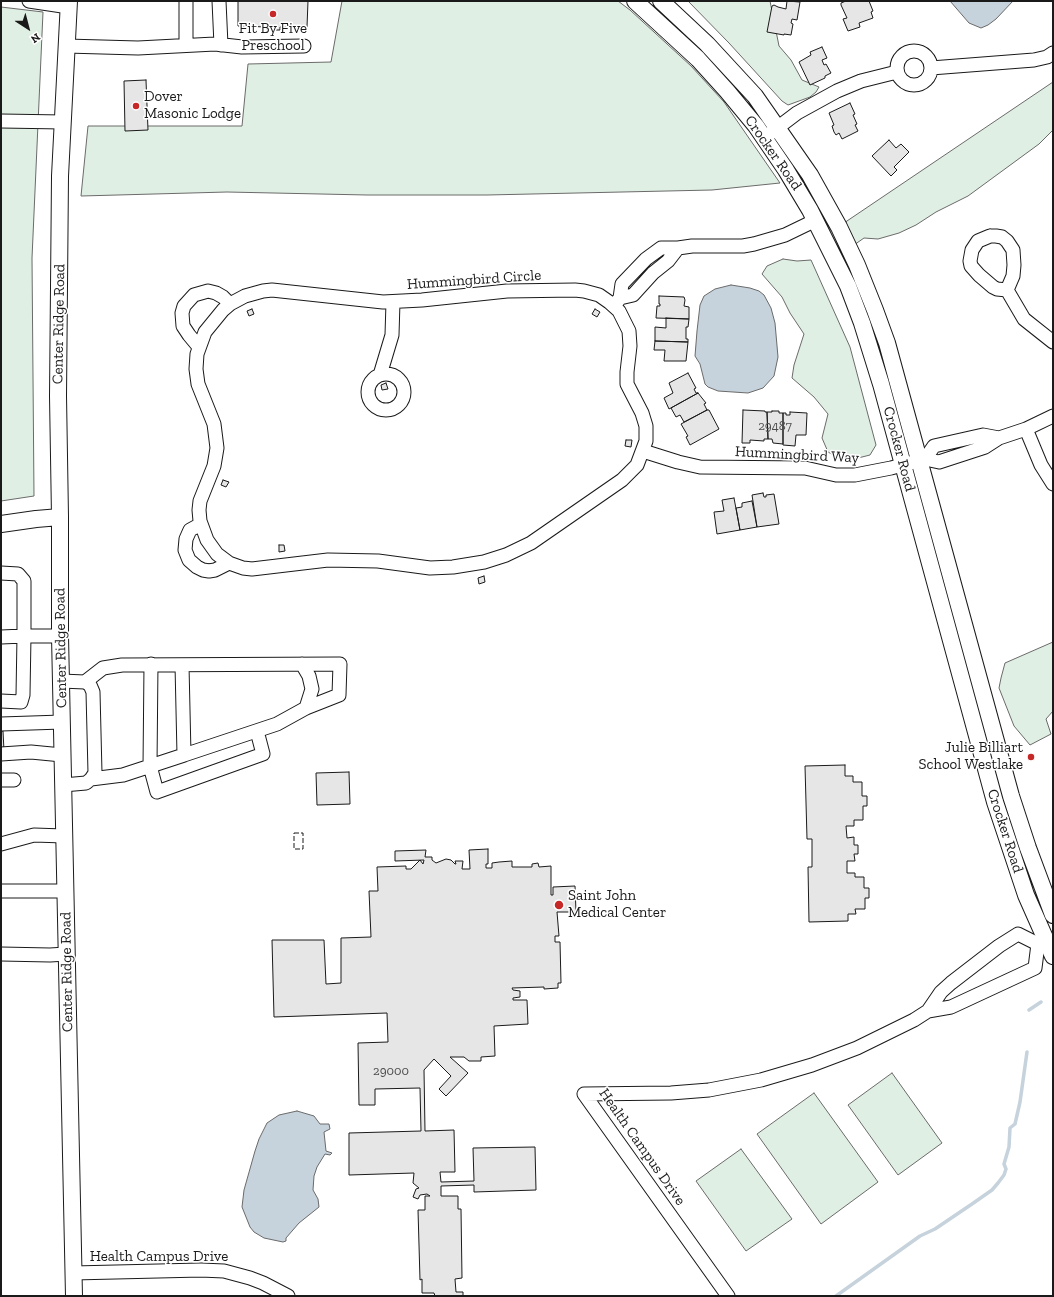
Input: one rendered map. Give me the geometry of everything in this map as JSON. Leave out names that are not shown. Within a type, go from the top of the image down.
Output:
[{"type":"main road","name":"Crocker Road","points":[[635,1],[712,73],[740,106],[764,138],[786,170],[816,220],[855,304],[875,364],[995,802],[1026,895],[1045,941],[1053,956]]},
{"type":"main road","name":"Crocker Road","points":[[660,1],[691,29],[755,96],[810,175],[839,227],[857,264],[887,343],[922,460],[1011,796],[1028,848],[1053,914]]},
{"type":"main road","name":"Center Ridge Road","points":[[69,4],[60,176],[58,396],[62,755],[74,1296]]},
{"type":"main road","points":[[1,524],[36,519],[60,518]]},
{"type":"street","points":[[29,1],[69,4]]},
{"type":"street","points":[[186,1],[186,45]]},
{"type":"street","points":[[219,1],[221,45]]},
{"type":"street","points":[[66,46],[138,48],[186,45],[221,45],[242,47],[304,46]]},
{"type":"street","points":[[913,51],[927,57],[931,68],[927,79],[917,85],[910,85],[901,80],[897,72],[897,64],[899,59],[907,52],[913,51]]},
{"type":"street","points":[[931,68],[1034,60],[1047,57],[1053,53]]},
{"type":"street","points":[[764,138],[808,106],[837,91],[861,81],[897,72]]},
{"type":"street","points":[[1,121],[63,122]]},
{"type":"street","points":[[617,302],[632,295],[653,273],[668,261],[678,248],[692,246],[730,246],[754,244],[785,235],[816,220]]},
{"type":"street","name":"Hummingbird Circle","points":[[272,290],[370,302],[393,302],[498,291],[575,290],[599,295],[617,302],[629,331],[630,346],[627,372],[628,384],[642,413],[646,426],[646,441],[643,450],[637,465],[627,476],[531,543],[506,555],[484,562],[453,567],[430,568],[378,561],[328,560],[252,569],[243,568],[229,563],[223,559],[207,540],[201,524],[199,510],[200,501],[214,466],[217,448],[214,424],[198,384],[196,362],[199,347],[210,325],[222,310],[230,304],[244,296],[272,290]]},
{"type":"street","points":[[1007,290],[1024,319],[1053,342]]},
{"type":"street","points":[[199,347],[183,326],[182,313],[184,306],[194,295],[208,291],[223,297],[230,304]]},
{"type":"street","points":[[380,375],[392,335],[393,302]]},
{"type":"street","name":"Hummingbird Way","points":[[643,450],[678,462],[700,467],[805,468],[827,474],[845,476],[866,474],[922,460],[939,462],[985,448],[999,438],[1026,429],[1053,416]]},
{"type":"street","points":[[1026,429],[1041,465],[1053,484]]},
{"type":"street","points":[[201,524],[190,530],[186,538],[185,550],[189,560],[197,567],[209,571],[215,570],[229,563]]},
{"type":"street","points":[[1,573],[18,574],[24,582],[23,695],[20,702],[1,701]]},
{"type":"street","points":[[1,637],[60,636]]},
{"type":"street","points":[[85,682],[102,668],[108,666],[151,664],[340,664],[339,694],[306,708],[288,719],[257,731],[123,775],[91,779]]},
{"type":"street","points":[[151,664],[150,766],[157,792],[263,754],[257,731]]},
{"type":"street","points":[[302,664],[310,676],[312,689],[306,708]]},
{"type":"street","points":[[182,665],[184,755]]},
{"type":"street","points":[[61,681],[85,682],[90,685],[93,692],[95,773],[86,783],[63,785]]},
{"type":"street","points":[[1,724],[62,722]]},
{"type":"street","points":[[1,754],[30,752],[62,755]]},
{"type":"street","points":[[1,844],[34,835],[64,836]]},
{"type":"street","points":[[1,891],[66,891]]},
{"type":"street","name":"Health Campus Drive","points":[[728,1296],[584,1094],[709,1090],[761,1080],[812,1065],[857,1048],[904,1026],[928,1010],[941,992],[981,960],[1018,934],[1045,941],[1035,968],[951,1007],[928,1010]]},
{"type":"street","points":[[1,954],[66,954]]},
{"type":"street","name":"Health Campus Drive","points":[[73,1273],[201,1270],[224,1271],[250,1278],[288,1296]]},
{"type":"green space","points":[[342,1],[618,1],[630,10],[691,66],[724,102],[780,183],[712,190],[487,195],[367,195],[227,192],[81,196],[88,126],[242,126],[248,64],[331,62]]},
{"type":"green space","points":[[688,1],[770,1],[779,46],[791,60],[802,80],[819,87],[816,92],[810,97],[788,105],[782,101]]},
{"type":"green space","points":[[1,7],[43,12],[32,258],[34,496],[1,501]]},
{"type":"green space","points":[[1053,82],[1053,130],[1039,144],[968,196],[936,212],[916,225],[899,233],[878,239],[864,238],[854,245],[844,223]]},
{"type":"green space","points":[[783,259],[797,261],[811,260],[850,347],[876,445],[870,455],[858,458],[837,457],[828,452],[822,438],[828,414],[814,397],[792,378],[794,365],[804,334],[790,313],[782,297],[762,274],[767,266]]},
{"type":"green space","points":[[1053,642],[1053,711],[1046,719],[1051,734],[1030,745],[1014,726],[999,688],[1001,678],[1005,663]]},
{"type":"green space","points":[[892,1073],[942,1143],[898,1175],[848,1105]]},
{"type":"green space","points":[[814,1093],[878,1182],[821,1224],[757,1134]]},
{"type":"green space","points":[[741,1149],[792,1219],[746,1251],[696,1181]]},
{"type":"shaded area","points":[[950,1],[1013,1],[996,19],[981,28],[969,23]]},
{"type":"shaded area","points":[[731,285],[750,288],[759,291],[764,295],[771,308],[775,323],[778,357],[774,376],[763,388],[748,393],[718,391],[708,387],[705,384],[700,364],[695,356],[700,305],[704,296],[715,289]]},
{"type":"shaded area","points":[[297,1111],[314,1116],[320,1124],[329,1124],[330,1129],[324,1132],[326,1151],[332,1153],[330,1155],[325,1154],[317,1167],[314,1176],[313,1190],[318,1199],[319,1207],[299,1223],[286,1238],[286,1241],[283,1242],[264,1238],[254,1232],[250,1227],[242,1207],[244,1190],[255,1151],[267,1123],[279,1115]]},
{"type":"building","name":"Fit By Five Preschool","points":[[238,1],[308,1],[307,27],[280,27],[280,30],[267,30],[267,27],[238,26]]},
{"type":"building","points":[[787,1],[800,2],[797,20],[792,19],[791,23],[793,24],[791,35],[767,32],[772,6],[774,5],[786,9]]},
{"type":"building","points":[[846,1],[869,1],[873,11],[871,12],[873,18],[859,23],[860,27],[848,31],[843,19],[847,18],[841,5],[841,3]]},
{"type":"building","points":[[822,47],[827,58],[822,60],[824,65],[826,64],[831,73],[825,76],[825,78],[810,85],[799,62],[811,55],[810,52]]},
{"type":"building","name":"Dover Masonic Lodge","points":[[146,80],[148,130],[125,131],[124,81]]},
{"type":"building","points":[[850,103],[855,114],[853,115],[858,131],[842,139],[839,133],[836,135],[834,132],[832,126],[834,125],[829,113]]},
{"type":"building","points":[[889,140],[896,148],[901,144],[909,152],[894,167],[897,170],[891,176],[872,156]]},
{"type":"building","points":[[659,296],[684,297],[684,306],[689,307],[689,319],[656,318],[657,306],[660,306]]},
{"type":"building","points":[[252,309],[254,314],[249,316],[247,311]]},
{"type":"building","points":[[595,309],[600,312],[597,317],[592,314]]},
{"type":"building","points":[[666,318],[689,319],[688,327],[686,327],[686,339],[688,339],[688,342],[655,341],[655,327],[666,328]]},
{"type":"building","points":[[655,341],[688,342],[686,361],[664,361],[665,350],[654,350]]},
{"type":"building","points":[[688,373],[696,388],[694,389],[696,393],[698,393],[669,409],[664,398],[673,393],[669,383]]},
{"type":"building","points":[[386,383],[388,389],[382,390],[381,385]]},
{"type":"building","points":[[698,393],[706,403],[704,404],[707,410],[684,422],[680,415],[676,417],[671,408]]},
{"type":"building","points":[[709,410],[719,429],[690,445],[686,437],[688,436],[681,424]]},
{"type":"building","points":[[743,410],[767,412],[768,439],[764,439],[764,441],[750,440],[750,443],[742,443]]},
{"type":"building","points":[[779,411],[779,413],[783,413],[783,444],[773,443],[772,439],[768,439],[767,412]]},
{"type":"building","points":[[790,412],[807,413],[806,435],[796,435],[795,446],[783,445],[783,413],[790,415]]},
{"type":"building","points":[[626,440],[632,440],[631,447],[625,446]]},
{"type":"building","points":[[223,480],[229,482],[226,487],[221,485]]},
{"type":"building","points":[[763,493],[764,497],[766,497],[766,495],[774,494],[779,524],[757,527],[752,495]]},
{"type":"building","points":[[734,498],[740,530],[717,534],[714,512],[724,511],[722,500]]},
{"type":"building","points":[[752,501],[757,527],[740,530],[736,508],[742,507],[742,503]]},
{"type":"building","points":[[279,545],[284,545],[285,551],[279,552]]},
{"type":"building","points":[[484,576],[485,582],[479,584],[478,578]]},
{"type":"building","points":[[1,731],[3,731],[4,751],[1,751]]},
{"type":"building","points":[[845,765],[845,776],[853,776],[853,782],[862,782],[862,796],[867,796],[867,806],[863,806],[863,820],[854,820],[854,826],[846,826],[847,838],[854,837],[854,845],[858,845],[858,854],[854,854],[855,861],[847,861],[847,873],[855,873],[855,877],[864,877],[864,888],[869,888],[869,898],[865,898],[865,909],[855,909],[856,914],[848,914],[848,921],[809,922],[808,867],[812,867],[812,839],[807,839],[805,766]]},
{"type":"building","points":[[349,772],[350,804],[317,805],[316,773]]},
{"type":"building","points":[[488,849],[488,864],[486,864],[486,868],[492,868],[492,863],[499,862],[512,861],[512,867],[532,867],[532,864],[538,863],[539,867],[551,866],[551,895],[553,895],[553,887],[575,886],[576,912],[557,912],[559,936],[555,936],[555,942],[560,942],[561,983],[558,983],[558,988],[512,988],[513,990],[520,991],[520,997],[513,998],[513,1000],[527,1000],[528,1024],[494,1026],[495,1056],[481,1057],[481,1061],[469,1061],[464,1057],[450,1057],[468,1073],[446,1096],[439,1089],[451,1076],[434,1059],[424,1070],[425,1131],[454,1130],[455,1172],[440,1172],[441,1182],[474,1181],[473,1148],[535,1147],[536,1190],[474,1192],[474,1185],[441,1186],[441,1196],[458,1196],[458,1209],[461,1209],[462,1278],[455,1279],[456,1292],[463,1292],[463,1296],[435,1296],[434,1293],[422,1293],[422,1279],[420,1280],[418,1210],[425,1210],[425,1196],[430,1196],[427,1194],[420,1195],[418,1199],[413,1197],[416,1189],[419,1188],[413,1183],[414,1173],[349,1175],[349,1133],[421,1131],[420,1088],[375,1089],[375,1105],[359,1105],[358,1043],[388,1042],[387,1013],[274,1017],[272,940],[324,940],[326,984],[341,983],[341,938],[371,937],[369,891],[378,891],[377,867],[406,866],[406,869],[411,869],[420,860],[395,861],[395,851],[426,850],[425,857],[432,857],[432,860],[436,863],[446,859],[451,860],[455,864],[455,861],[463,861],[462,869],[470,869],[469,850]]},
{"type":"waterway","points":[[1029,1010],[1041,1002]]},
{"type":"waterway","points":[[836,1296],[920,1236],[935,1229],[972,1204],[992,1190],[998,1183],[1004,1175],[1006,1169],[1004,1164],[1009,1147],[1010,1128],[1015,1124],[1020,1102],[1027,1052]]},
{"type":"fence","points":[[294,833],[303,833],[303,849],[294,849],[294,833]]},
{"type":"place","name":"Fit By Five Preschool","points":[[273,14]]},
{"type":"place","name":"Dover Masonic Lodge","points":[[136,106]]},
{"type":"place","name":"Julie Billiart School Westlake","points":[[1031,757]]},
{"type":"place","name":"Saint John Medical Center","points":[[559,905]]}]
